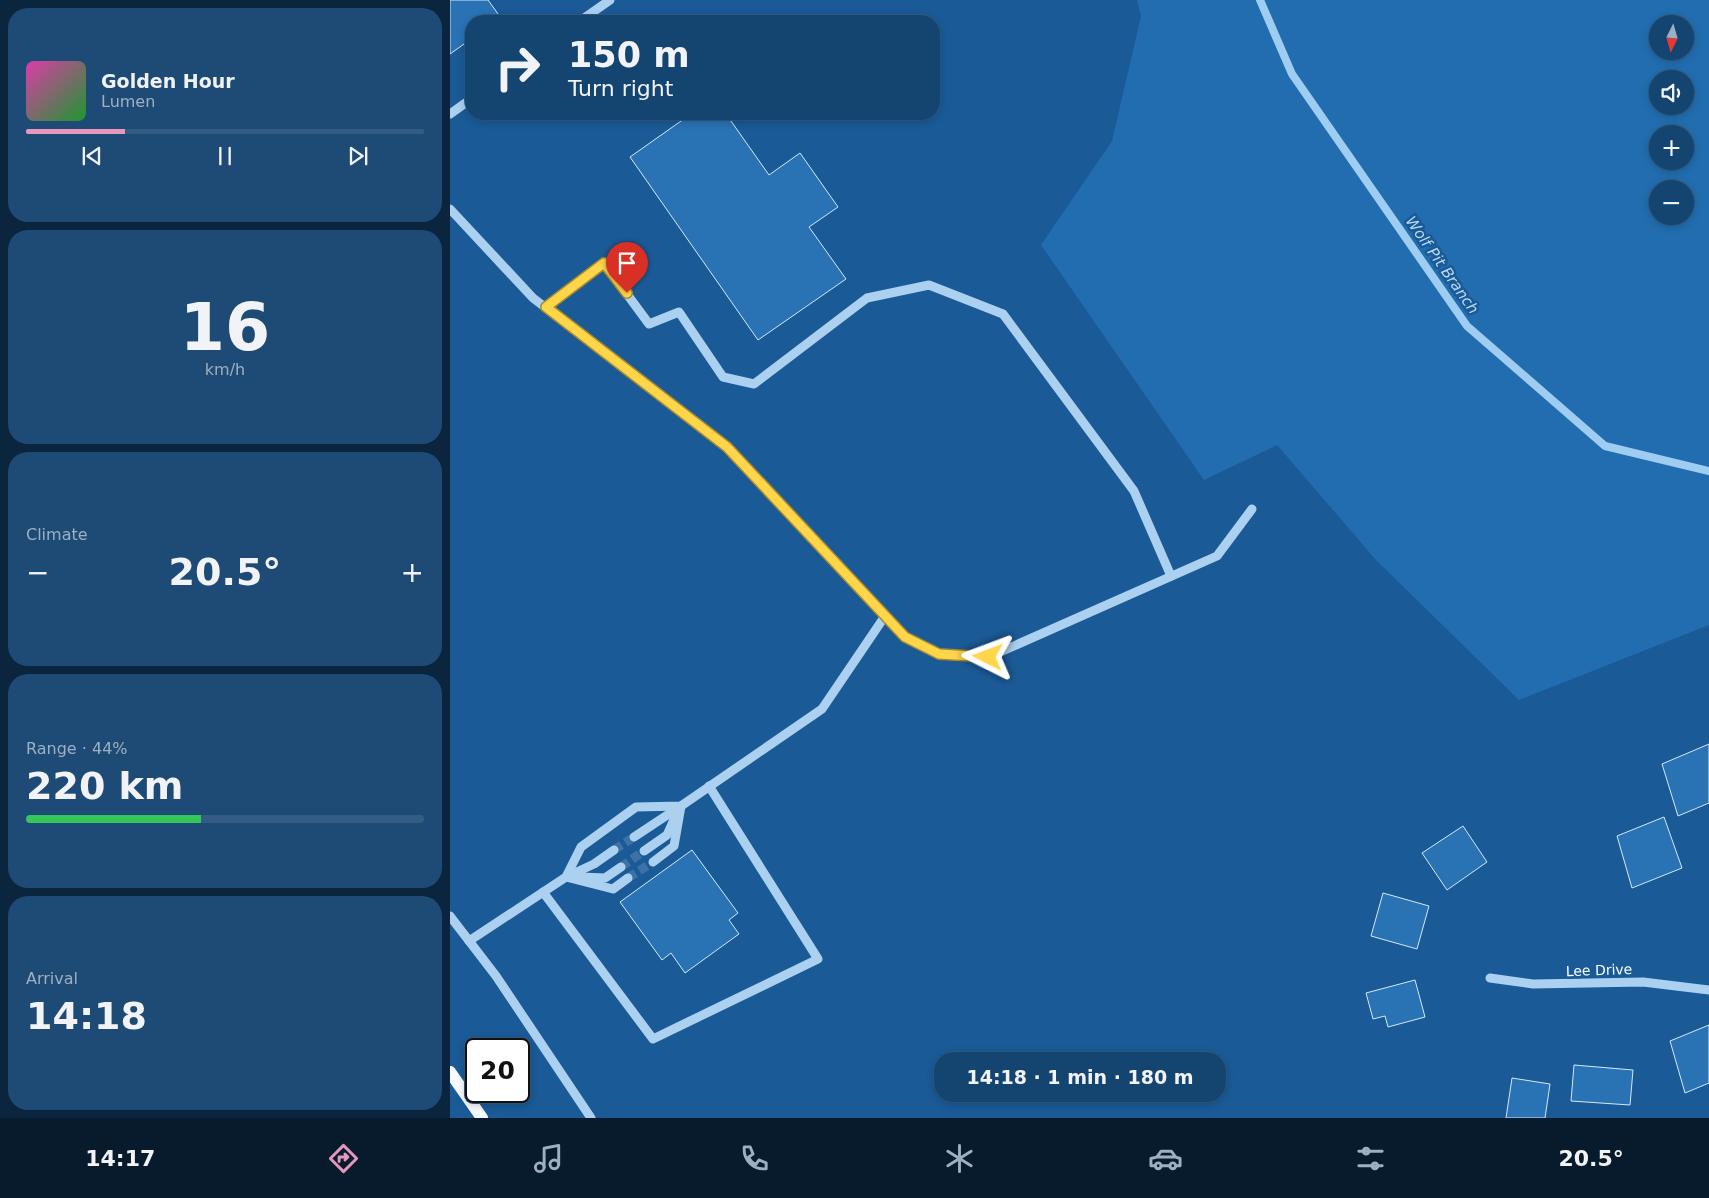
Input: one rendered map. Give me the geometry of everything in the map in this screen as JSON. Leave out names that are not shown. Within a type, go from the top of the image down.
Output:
[{"type":"main road","points":[[450,1072],[482,1118]]},
{"type":"street","points":[[589,15],[610,0]]},
{"type":"street","points":[[450,114],[465,103]]},
{"type":"street","points":[[450,209],[533,298],[727,447],[905,637],[939,654],[988,657],[1217,556],[1252,509]]},
{"type":"street","points":[[546,307],[604,263],[649,324],[679,312],[723,377],[754,384],[867,298],[929,285],[1003,314],[1134,491],[1171,576]]},
{"type":"street","points":[[634,837],[822,709],[885,616]]},
{"type":"street","points":[[543,892],[653,1039],[818,959],[709,786]]},
{"type":"street","points":[[566,877],[581,847],[636,806],[681,806]]},
{"type":"street","points":[[644,851],[667,835],[681,806]]},
{"type":"street","points":[[653,862],[674,846],[681,806]]},
{"type":"street","points":[[469,941],[566,877],[594,864],[614,850]]},
{"type":"street","points":[[566,877],[606,878],[621,867]]},
{"type":"street","points":[[566,877],[613,889],[628,878]]},
{"type":"street","points":[[450,916],[496,976],[591,1118]]},
{"type":"street","name":"Lee Drive","points":[[1490,978],[1533,984],[1643,982],[1709,990]]},
{"type":"shaded area","points":[[1137,0],[1709,0],[1709,625],[1519,700],[1376,560],[1277,445],[1204,480],[1041,245],[1112,141],[1141,16]]},
{"type":"building","points":[[450,0],[488,0],[499,15],[465,15],[465,43],[450,54]]},
{"type":"building","points":[[682,120],[730,120],[769,175],[800,153],[838,207],[809,227],[846,279],[758,340],[630,157]]},
{"type":"building","points":[[1709,744],[1709,803],[1678,816],[1662,764]]},
{"type":"building","points":[[1664,817],[1682,868],[1632,888],[1617,836]]},
{"type":"building","points":[[1463,826],[1487,862],[1447,890],[1422,853]]},
{"type":"building","points":[[692,850],[738,913],[729,920],[739,934],[685,973],[671,953],[662,960],[620,902]]},
{"type":"building","points":[[1383,893],[1429,906],[1417,949],[1371,936]]},
{"type":"building","points":[[1415,980],[1425,1017],[1388,1027],[1385,1016],[1373,1019],[1366,993]]},
{"type":"building","points":[[1709,1025],[1709,1083],[1685,1093],[1670,1041]]},
{"type":"building","points":[[1574,1065],[1633,1070],[1630,1105],[1571,1101]]},
{"type":"building","points":[[1512,1078],[1550,1084],[1545,1118],[1506,1118]]},
{"type":"waterway","name":"Wolf Pit Branch","points":[[1260,0],[1292,74],[1467,326],[1605,446],[1709,471]]},
{"type":"tunnel","points":[[614,850],[634,837]]},
{"type":"tunnel","points":[[621,867],[644,851]]},
{"type":"tunnel","points":[[628,878],[653,862]]},
{"type":"route","points":[[627,293],[604,263],[546,307],[727,447],[905,637],[939,654],[988,657]]}]
